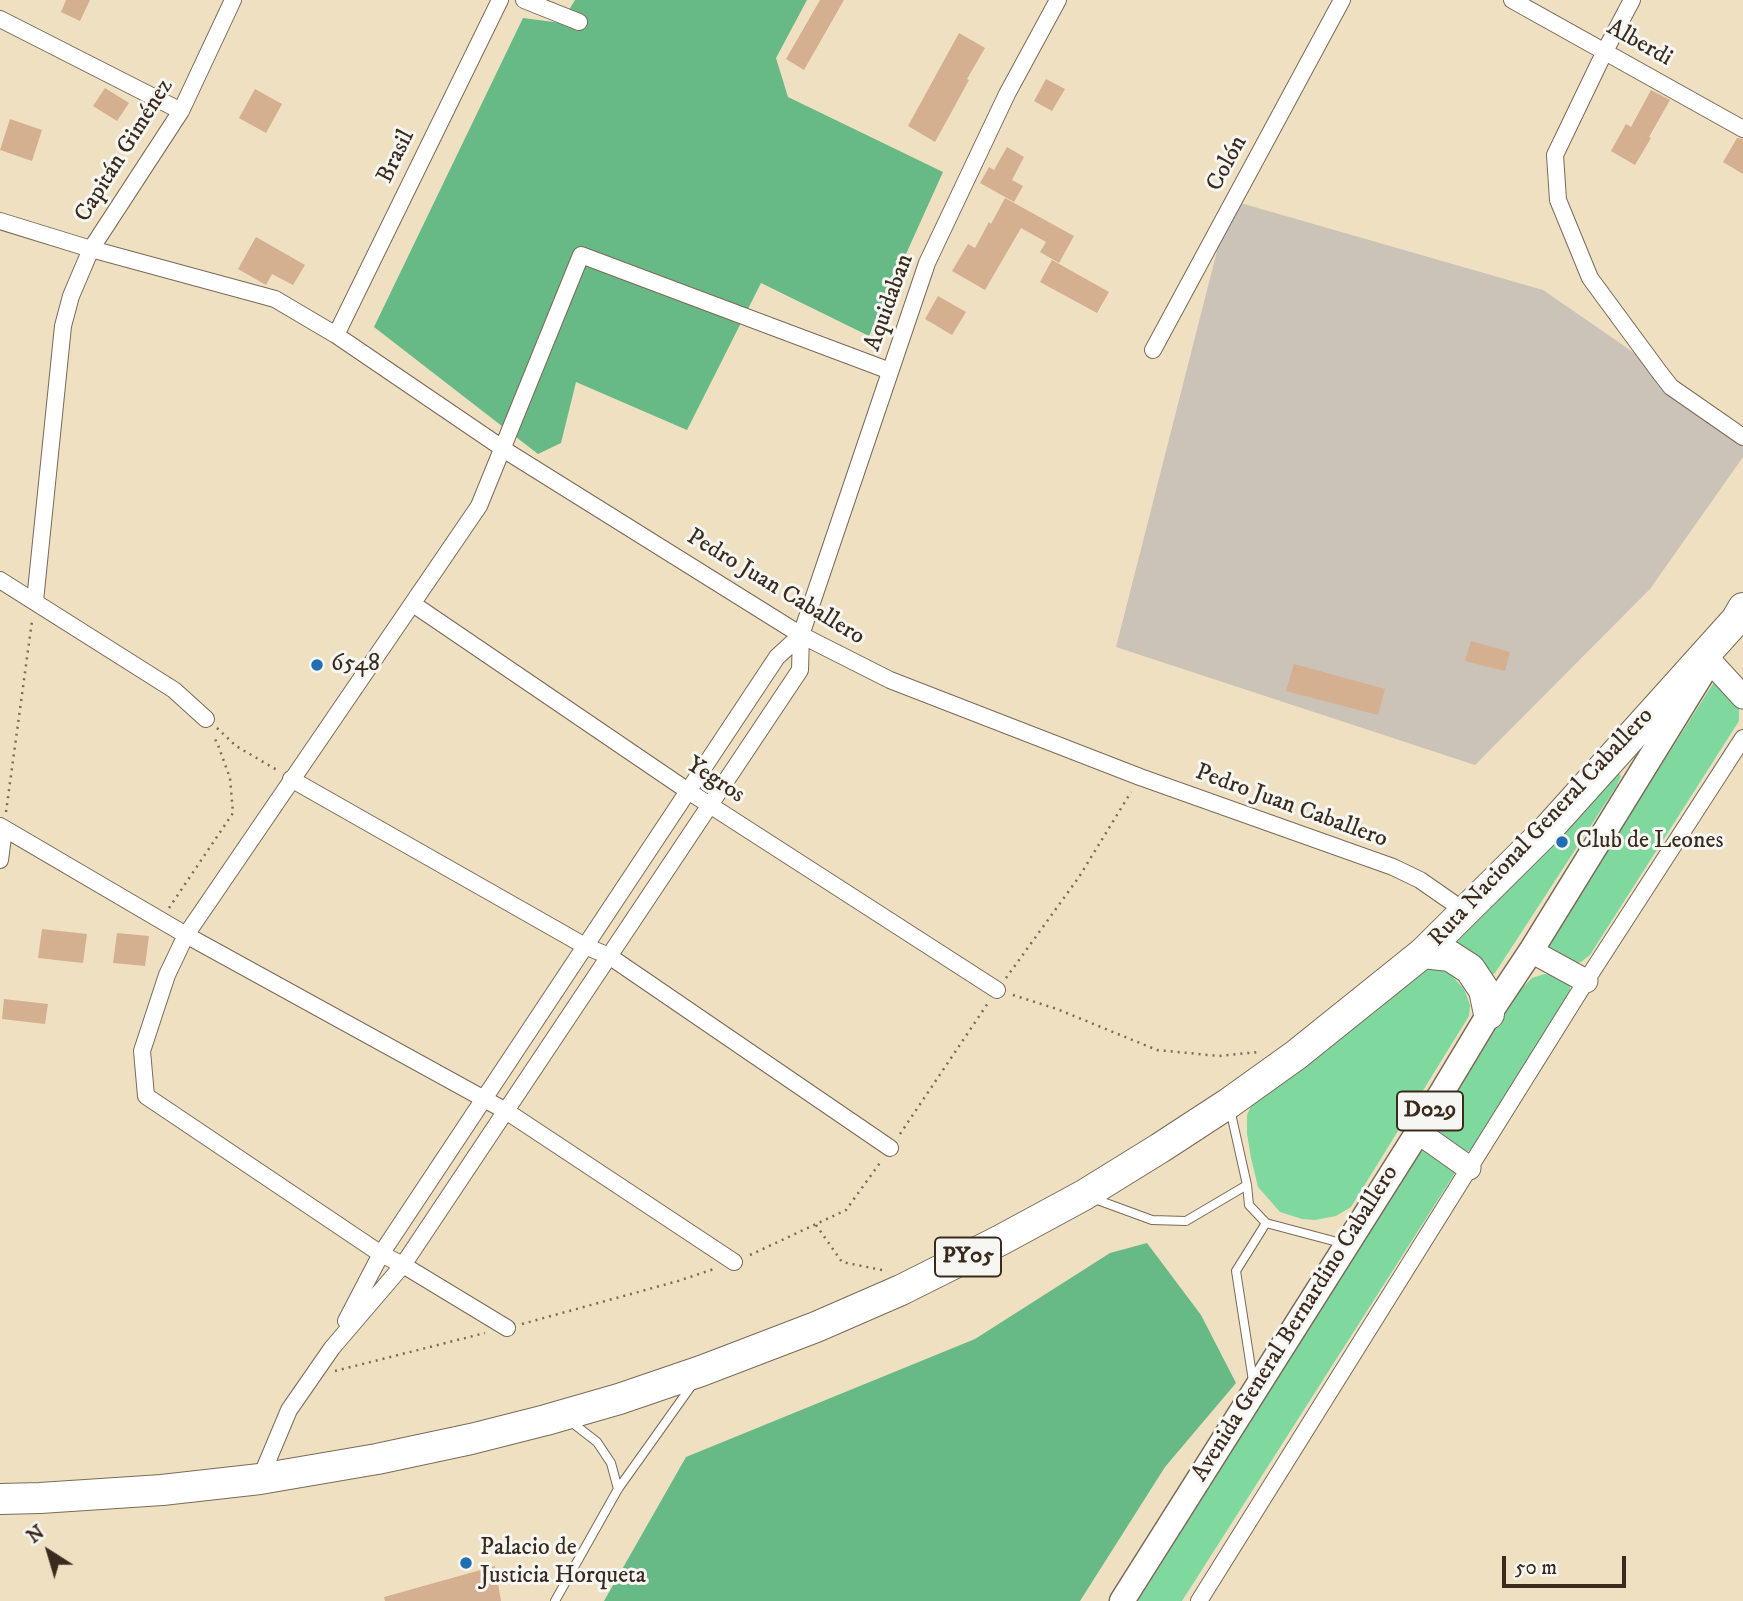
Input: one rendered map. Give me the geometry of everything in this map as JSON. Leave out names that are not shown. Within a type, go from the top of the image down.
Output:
[{"type":"highway","name":"Ruta Nacional General Caballero","points":[[0,1499],[162,1490],[260,1479],[377,1459],[546,1420],[701,1371],[816,1327],[999,1241],[1084,1195],[1229,1103],[1296,1055],[1423,953],[1549,828],[1740,614]]},
{"type":"highway","points":[[1423,953],[1450,956],[1470,969],[1484,990],[1489,1014]]},
{"type":"main road","name":"Avenida General Bernardino Caballero","points":[[1122,1601],[1740,614]]},
{"type":"main road","points":[[1710,661],[1743,697]]},
{"type":"main road","points":[[1531,951],[1586,981]]},
{"type":"main road","points":[[1418,1132],[1469,1168]]},
{"type":"street","name":"Capitán Giménez","points":[[35,601],[63,326],[72,296],[91,249],[181,111],[233,0]]},
{"type":"street","name":"Brasil","points":[[336,335],[500,0]]},
{"type":"street","points":[[524,0],[579,22]]},
{"type":"street","name":"Aquidaban","points":[[801,635],[927,263],[1007,94],[1058,0]]},
{"type":"street","name":"Colón","points":[[1153,350],[1342,0]]},
{"type":"street","name":"Alberdi","points":[[1512,0],[1743,129]]},
{"type":"street","points":[[1632,0],[1555,155],[1558,201],[1590,278],[1660,373],[1671,387],[1743,437]]},
{"type":"street","points":[[0,19],[181,111]]},
{"type":"street","name":"Pedro Juan Caballero","points":[[0,221],[91,249],[275,299],[336,335],[502,448],[801,635],[890,680],[1140,777],[1393,867],[1420,880],[1466,912]]},
{"type":"street","points":[[507,1328],[381,1254],[146,1096],[142,1051],[167,975],[187,935],[479,506],[581,256],[890,371]]},
{"type":"street","points":[[0,580],[174,690],[206,719]]},
{"type":"street","name":"Yegros","points":[[413,604],[688,791],[997,990]]},
{"type":"street","points":[[332,1348],[381,1254],[777,657],[801,635]]},
{"type":"street","points":[[260,1479],[289,1410],[332,1348],[402,1265],[800,670],[801,635]]},
{"type":"street","points":[[1199,1601],[1586,981],[1743,738]]},
{"type":"street","points":[[291,779],[585,946],[609,956],[890,1148]]},
{"type":"street","points":[[0,859],[2,827],[187,935],[506,1111],[734,1262]]},
{"type":"lane","points":[[1229,1103],[1249,1205],[1266,1223],[1346,1244]]},
{"type":"lane","points":[[1084,1195],[1152,1220],[1186,1221],[1247,1185]]},
{"type":"lane","points":[[1254,1390],[1236,1270],[1266,1223]]},
{"type":"lane","points":[[555,1601],[618,1489],[701,1371]]},
{"type":"lane","points":[[546,1420],[572,1421],[597,1443],[611,1463],[618,1489]]},
{"type":"path","points":[[2,827],[35,601]]},
{"type":"path","points":[[206,719],[236,746],[291,779]]},
{"type":"path","points":[[162,919],[233,813],[230,778],[206,719]]},
{"type":"path","points":[[313,1376],[507,1328],[678,1281],[734,1262],[846,1210],[997,990],[1079,877],[1140,777]]},
{"type":"path","points":[[997,990],[1057,1009],[1157,1050],[1219,1056],[1268,1051]]},
{"type":"path","points":[[816,1225],[842,1262],[923,1279]]},
{"type":"shaded area","points":[[1230,200],[1543,290],[1743,428],[1743,457],[1650,589],[1475,765],[1116,647]]},
{"type":"green space","points":[[575,0],[807,0],[776,58],[788,97],[943,172],[869,336],[761,283],[687,430],[576,382],[561,443],[538,454],[374,327],[523,18],[561,23]]},
{"type":"green space","points":[[1714,682],[1722,683],[1739,707],[1739,721],[1590,955],[1581,962],[1572,964],[1546,947]]},
{"type":"green space","points":[[1616,771],[1621,776],[1616,787],[1495,973],[1488,979],[1448,942]]},
{"type":"green space","points":[[1424,967],[1438,968],[1452,976],[1464,989],[1470,1005],[1469,1016],[1351,1207],[1336,1216],[1315,1220],[1280,1212],[1258,1187],[1251,1158],[1247,1115],[1254,1100]]},
{"type":"green space","points":[[1544,974],[1558,975],[1565,979],[1571,996],[1477,1148],[1459,1152],[1437,1133],[1436,1125],[1521,989],[1532,978]]},
{"type":"green space","points":[[1422,1149],[1433,1153],[1455,1173],[1182,1601],[1138,1601]]},
{"type":"green space","points":[[1147,1243],[1201,1315],[1236,1383],[1165,1467],[1080,1601],[604,1601],[686,1457],[975,1339],[1110,1253]]},
{"type":"building","points":[[66,0],[90,0],[80,21],[61,12]]},
{"type":"building","points":[[820,0],[844,0],[804,70],[786,59]]},
{"type":"building","points":[[959,33],[985,48],[935,142],[908,126]]},
{"type":"building","points":[[1046,79],[1065,89],[1052,111],[1034,101]]},
{"type":"building","points":[[105,88],[129,103],[117,121],[93,106]]},
{"type":"building","points":[[255,89],[282,104],[266,133],[239,118]]},
{"type":"building","points":[[1651,90],[1670,100],[1635,165],[1611,151],[1626,124],[1631,127]]},
{"type":"building","points":[[10,119],[42,130],[32,161],[0,150]]},
{"type":"building","points":[[1737,138],[1743,139],[1743,174],[1723,162]]},
{"type":"building","points":[[1007,147],[1024,157],[1012,180],[1023,186],[1014,202],[980,183],[989,167],[994,170]]},
{"type":"building","points":[[1005,198],[1074,236],[1059,263],[1040,252],[1046,242],[1021,228],[985,290],[952,271],[968,244],[975,248]]},
{"type":"building","points":[[256,237],[305,265],[293,285],[272,274],[266,285],[238,269]]},
{"type":"building","points":[[1052,260],[1109,292],[1097,313],[1040,282]]},
{"type":"building","points":[[938,296],[966,312],[952,335],[925,319]]},
{"type":"building","points":[[1471,641],[1510,652],[1505,671],[1465,661]]},
{"type":"building","points":[[1294,664],[1385,689],[1378,715],[1286,691]]},
{"type":"building","points":[[42,929],[87,934],[83,963],[38,958]]},
{"type":"building","points":[[117,933],[149,936],[145,966],[113,963]]},
{"type":"building","points":[[4,999],[48,1004],[45,1024],[2,1019]]},
{"type":"building","points":[[495,1566],[501,1601],[385,1601],[384,1597]]},
{"type":"place","name":"6548","points":[[317,665]]},
{"type":"place","name":"Club de Leones","points":[[1562,842]]},
{"type":"place","name":"Palacio de Justicia Horqueta","points":[[466,1563]]}]
